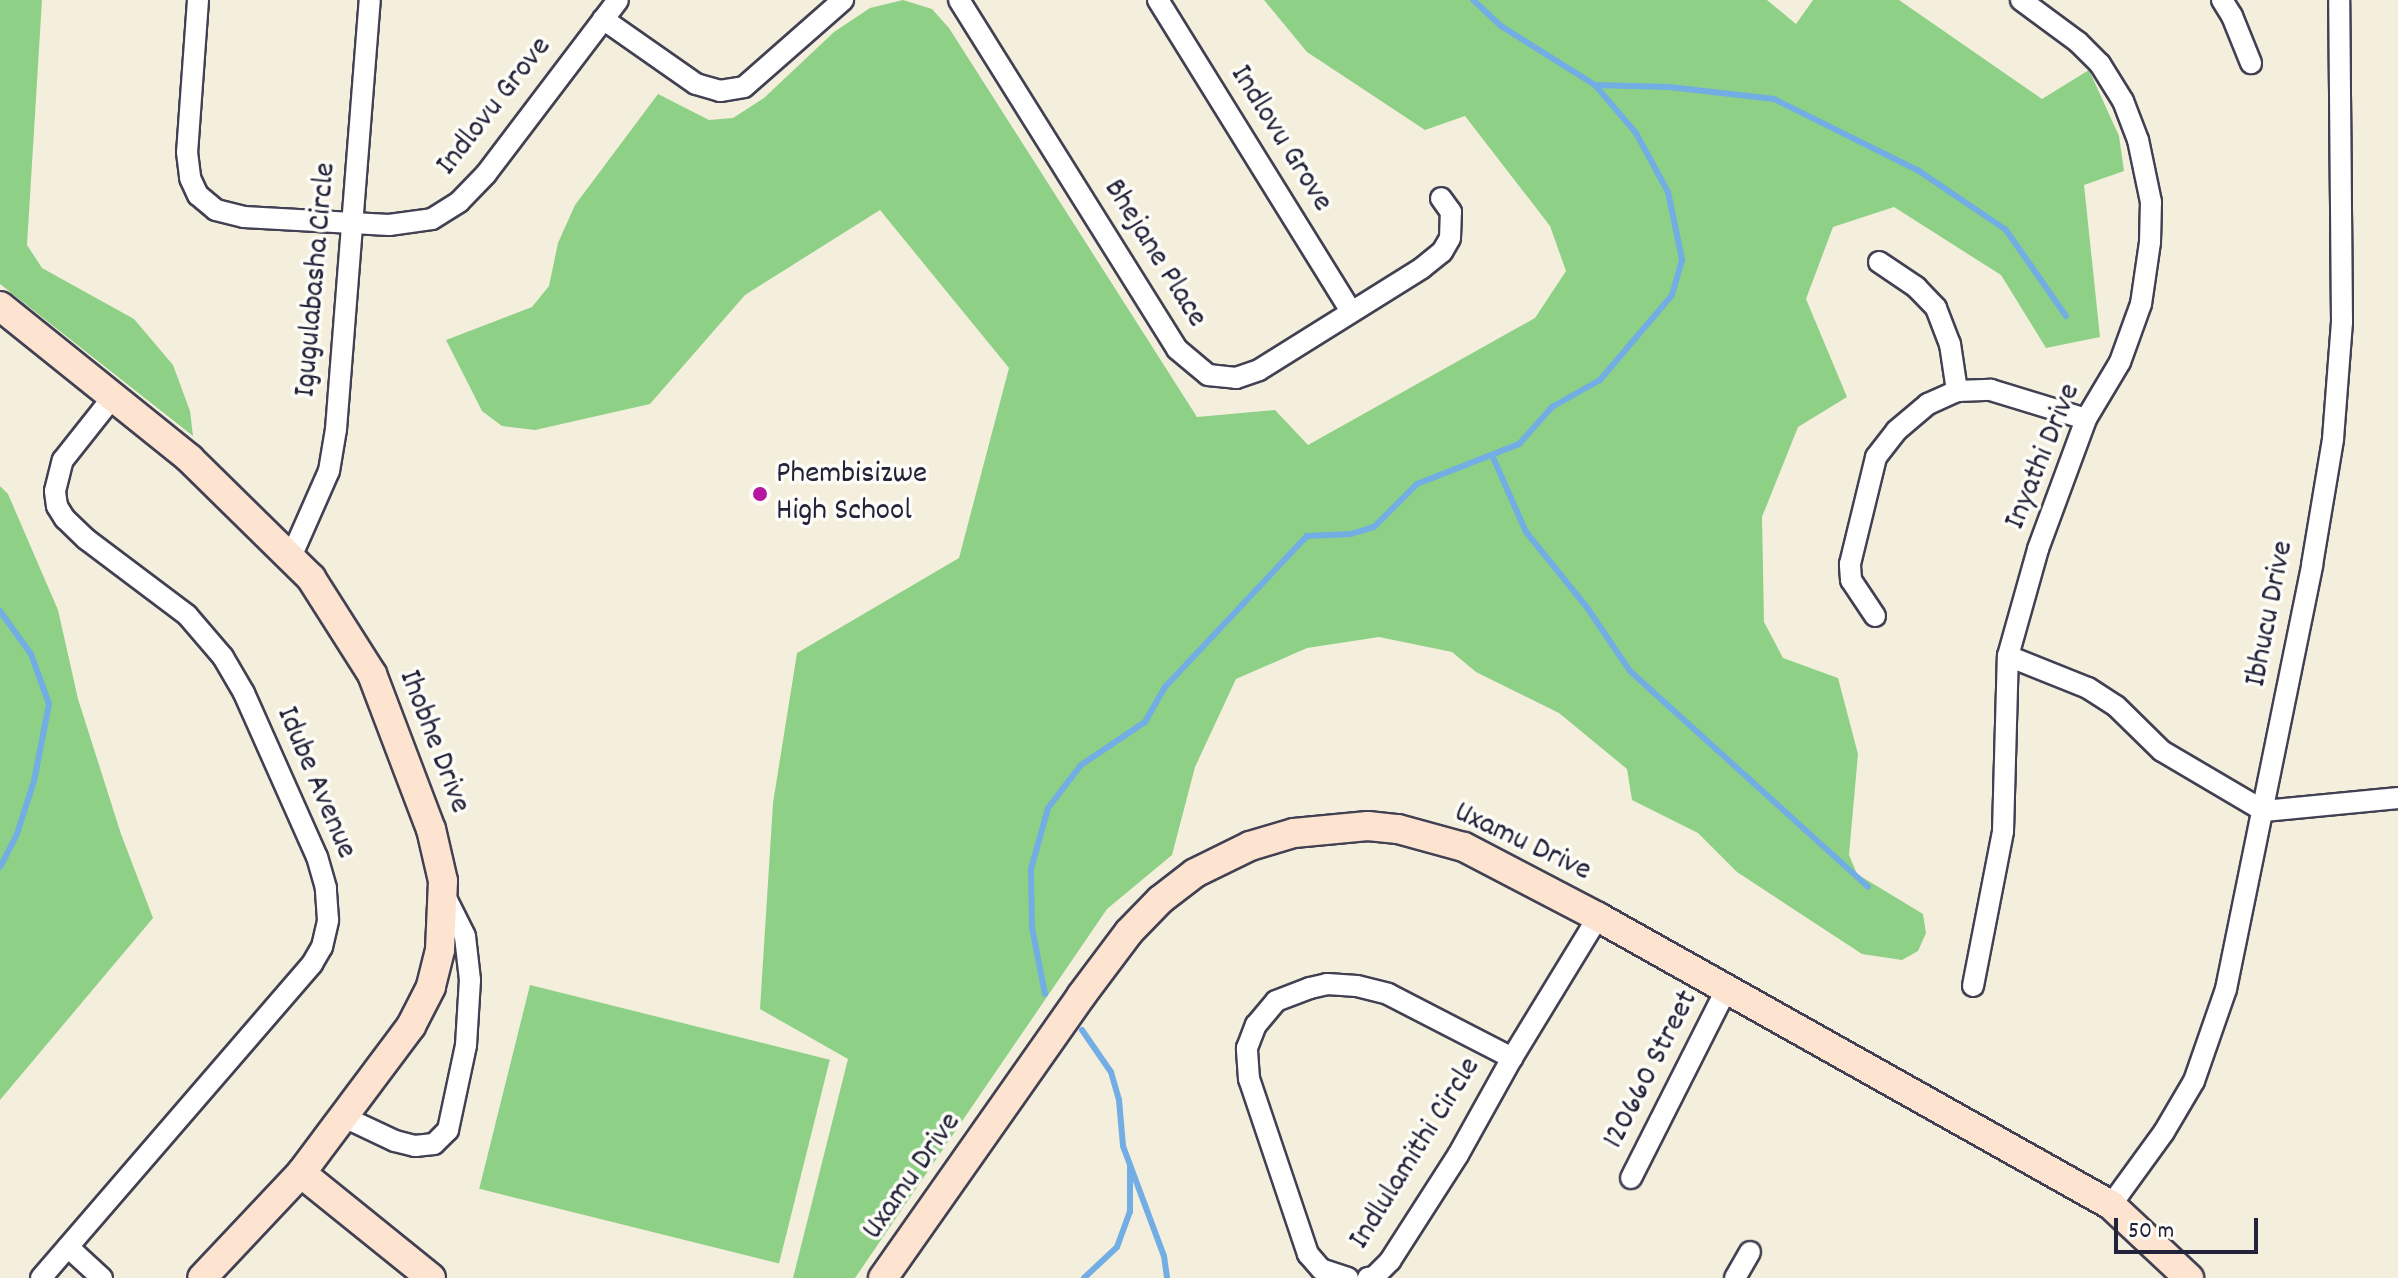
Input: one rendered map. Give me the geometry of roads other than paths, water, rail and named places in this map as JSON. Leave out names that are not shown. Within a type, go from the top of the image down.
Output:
[{"type":"street","name":"Indlovu Grove","points":[[198,0],[187,152],[190,178],[198,195],[216,210],[244,217],[352,225],[432,219],[459,202],[486,174],[618,0]]},
{"type":"street","name":"Igugulabasha Circle","points":[[291,557],[329,471],[370,0]]},
{"type":"street","points":[[603,19],[696,84],[720,91],[744,87],[843,0]]},
{"type":"street","name":"Bhejane Place","points":[[959,0],[1177,349],[1208,375],[1236,378],[1259,370],[1350,310],[1422,268],[1442,252],[1453,224],[1451,212],[1441,198]]},
{"type":"street","name":"Indlovu Grove","points":[[1158,0],[1350,310]]},
{"type":"street","name":"Inyathi Drive","points":[[1973,986],[2003,831],[2008,656],[2038,549],[2086,419],[2120,362],[2141,304],[2150,242],[2151,202],[2138,140],[2123,101],[2100,64],[2078,42],[2021,0]]},
{"type":"street","points":[[2222,0],[2251,63]]},
{"type":"street","name":"Ibhucu Drive","points":[[2111,1205],[2164,1132],[2194,1081],[2211,1039],[2226,989],[2264,811],[2333,439],[2342,322],[2339,0]]},
{"type":"street","points":[[1879,262],[1916,287],[1936,308],[1950,344],[1957,391]]},
{"type":"street","name":"Ihobhe Drive","points":[[0,306],[190,459],[311,578],[372,674],[431,829],[443,891],[440,950],[431,987],[411,1026],[301,1173],[202,1278]]},
{"type":"street","points":[[1875,616],[1851,580],[1850,564],[1876,457],[1896,431],[1928,404],[1957,391],[1991,390],[2086,419]]},
{"type":"street","name":"Idube Avenue","points":[[41,1278],[312,964],[322,947],[328,920],[326,888],[317,857],[244,693],[223,657],[187,615],[86,539],[65,519],[57,506],[55,491],[63,460],[113,397]]},
{"type":"street","points":[[2008,656],[2088,688],[2116,706],[2162,751],[2264,811],[2398,798]]},
{"type":"street","name":"Uxamu Drive","points":[[883,1278],[1129,932],[1160,900],[1195,873],[1229,856],[1294,833],[1331,827],[1398,829],[1464,847],[1598,917],[2111,1205],[2189,1278]]},
{"type":"street","points":[[344,1117],[395,1141],[415,1146],[434,1144],[448,1130],[466,1045],[470,980],[465,936],[443,891]]},
{"type":"street","name":"Indlulamithi Circle","points":[[1368,1278],[1374,1277],[1390,1261],[1458,1155],[1512,1058],[1598,917]]},
{"type":"street","name":"Indlulamithi Circle","points":[[1348,1278],[1321,1269],[1308,1254],[1249,1079],[1247,1048],[1256,1025],[1276,1001],[1299,992],[1327,984],[1357,986],[1388,994],[1512,1058]]},
{"type":"street","name":"120660 Street","points":[[1631,1178],[1726,990]]},
{"type":"street","points":[[301,1173],[431,1278]]},
{"type":"street","points":[[68,1247],[102,1278]]},
{"type":"street","points":[[1735,1278],[1750,1252]]},
{"type":"waterway","points":[[1045,994],[1032,928],[1031,869],[1048,808],[1081,765],[1145,722],[1165,687],[1307,536],[1351,534],[1374,527],[1417,484],[1519,444],[1552,407],[1600,380],[1672,295],[1682,259],[1668,192],[1636,133],[1595,85],[1501,26],[1473,0]]},
{"type":"waterway","points":[[1595,85],[1669,87],[1774,99],[1919,171],[2006,230],[2066,316]]},
{"type":"waterway","points":[[1492,455],[1526,532],[1586,606],[1630,671],[1868,887]]},
{"type":"waterway","points":[[0,611],[31,654],[49,704],[34,781],[17,834],[0,867]]},
{"type":"waterway","points":[[1082,1030],[1111,1072],[1119,1100],[1123,1146],[1164,1256],[1167,1278]]},
{"type":"waterway","points":[[1084,1278],[1117,1247],[1130,1212],[1130,1166]]},
{"type":"place","name":"Phembisizwe High School","points":[[760,494]]}]
